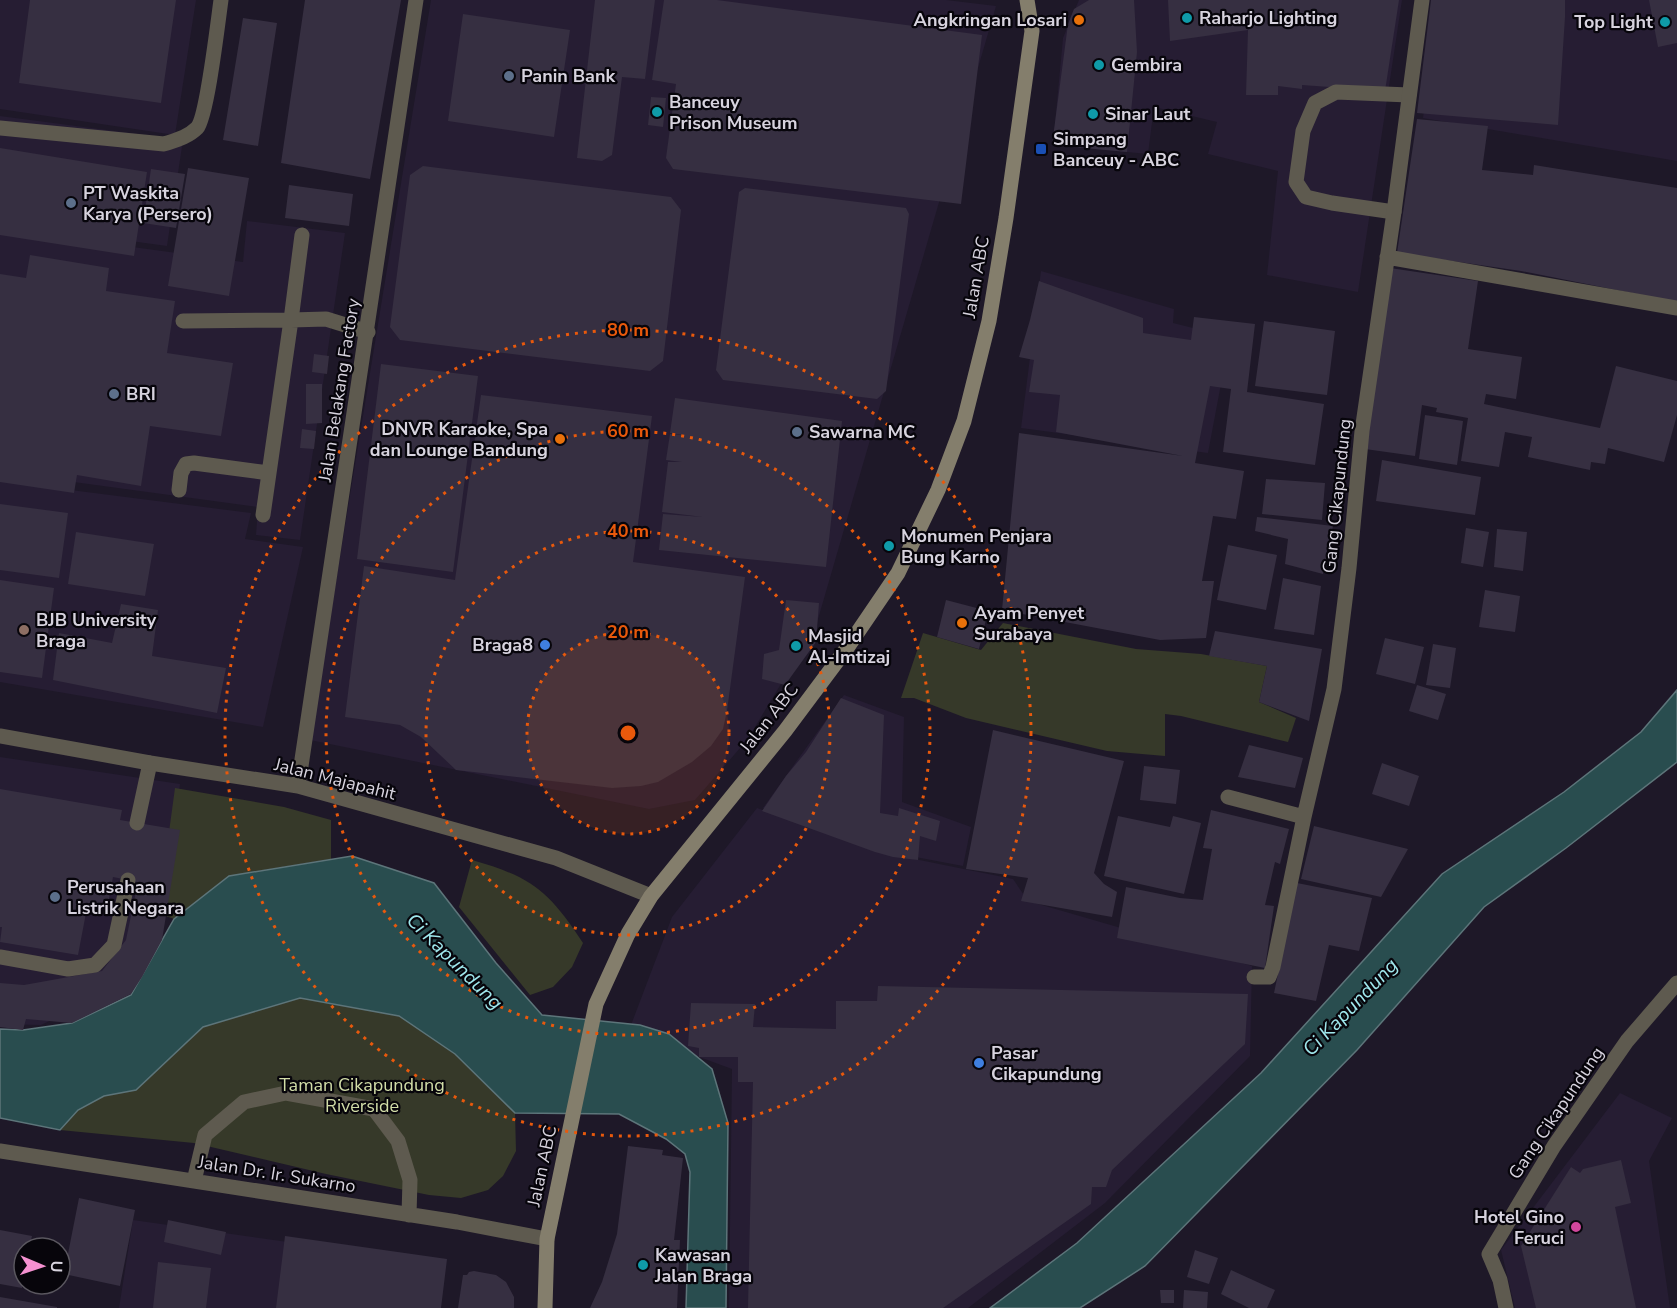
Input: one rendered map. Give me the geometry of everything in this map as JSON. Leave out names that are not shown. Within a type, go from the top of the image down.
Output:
[{"type":"street","points":[[0,128],[164,144],[183,138],[199,126],[205,108],[221,0]]},
{"type":"street","name":"Jalan Belakang Factory","points":[[298,786],[368,332],[416,0]]},
{"type":"street","name":"Jalan ABC","points":[[545,1308],[547,1239],[596,1004],[628,934],[651,896],[785,732],[847,648],[898,573],[938,490],[964,421],[989,321],[1006,218],[1032,31],[1027,0]]},
{"type":"street","name":"Gang Cikapundung","points":[[1254,977],[1269,977],[1273,967],[1304,817],[1334,689],[1349,568],[1362,431],[1422,0]]},
{"type":"street","points":[[1394,212],[1306,197],[1296,182],[1298,164],[1303,131],[1315,103],[1336,92],[1409,95]]},
{"type":"street","points":[[263,515],[302,235]]},
{"type":"street","points":[[1387,257],[1677,308]]},
{"type":"street","points":[[183,321],[326,319],[368,332]]},
{"type":"street","points":[[179,490],[186,464],[194,463],[269,473]]},
{"type":"street","name":"Jalan Majapahit","points":[[0,736],[150,763],[298,786],[556,858],[651,896]]},
{"type":"street","points":[[137,823],[150,763]]},
{"type":"street","points":[[1228,797],[1304,817]]},
{"type":"street","points":[[0,957],[68,969],[95,965],[114,945],[128,880]]},
{"type":"street","name":"Gang Cikapundung","points":[[1506,1308],[1500,1280],[1489,1254],[1554,1146],[1627,1041],[1677,983]]},
{"type":"street","points":[[194,1181],[205,1135],[244,1102],[286,1093],[374,1109],[398,1141],[410,1180],[409,1215]]},
{"type":"street","name":"Jalan Dr. Ir. Sukarno","points":[[0,1150],[547,1239]]},
{"type":"shaded area","points":[[0,0],[196,0],[175,135],[0,109]]},
{"type":"shaded area","points":[[431,0],[946,0],[996,6],[816,626],[747,740],[695,800],[649,809],[310,740]]},
{"type":"shaded area","points":[[1079,0],[1402,0],[1358,292],[1267,275],[1278,171],[1208,154],[1217,122],[1154,107],[1148,154],[1053,145],[1063,38]]},
{"type":"shaded area","points":[[1439,0],[1677,0],[1677,161],[1423,118]]},
{"type":"shaded area","points":[[0,116],[183,140],[167,246],[0,223]]},
{"type":"shaded area","points":[[247,221],[345,233],[300,540],[256,535],[258,507],[0,472],[0,229],[243,262]]},
{"type":"shaded area","points":[[1041,271],[1174,309],[1173,323],[1201,330],[1221,384],[1208,453],[1021,428]]},
{"type":"shaded area","points":[[0,481],[251,513],[245,539],[303,547],[263,727],[0,682]]},
{"type":"shaded area","points":[[844,695],[904,717],[902,802],[971,827],[963,866],[889,852],[763,808]]},
{"type":"shaded area","name":"Perusahaan Listrik Negara","points":[[0,757],[180,784],[159,939],[62,1015],[41,1025],[0,1024]]},
{"type":"shaded area","name":"Pasar Cikapundung","points":[[757,808],[890,854],[1013,879],[1028,901],[1252,966],[1250,1056],[1105,1203],[968,1308],[729,1308],[732,1069],[694,1055],[631,1025],[672,917]]},
{"type":"shaded area","points":[[1620,1093],[1672,1118],[1649,1161],[1670,1308],[1515,1308],[1501,1250]]},
{"type":"shaded area","points":[[133,1220],[295,1243],[288,1308],[119,1308]]},
{"type":"green space","points":[[1003,623],[1136,649],[1201,654],[1267,666],[1259,702],[1296,718],[1288,742],[1165,714],[1165,756],[1107,751],[966,718],[914,698],[901,698],[923,633],[981,650]]},
{"type":"green space","points":[[175,788],[284,807],[331,820],[331,859],[229,876],[174,919],[158,913]]},
{"type":"green space","points":[[472,860],[510,873],[537,888],[560,910],[583,943],[572,967],[553,987],[530,995],[459,907]]},
{"type":"green space","name":"Taman Cikapundung Riverside","points":[[300,998],[399,1016],[455,1054],[515,1113],[516,1151],[503,1176],[488,1190],[461,1198],[429,1195],[194,1143],[60,1130],[78,1110],[104,1096],[136,1090],[203,1027]]},
{"type":"water","name":"Ci Kapundung","points":[[1677,690],[1677,762],[1566,848],[1484,907],[1357,1050],[1145,1266],[1080,1308],[990,1308],[1077,1243],[1261,1073],[1442,874],[1564,792],[1641,732]]},
{"type":"water","name":"Ci Kapundung","points":[[352,856],[434,883],[496,963],[542,1015],[640,1025],[669,1034],[712,1069],[728,1123],[726,1308],[686,1308],[690,1172],[685,1154],[666,1139],[619,1114],[515,1113],[455,1054],[399,1016],[300,998],[203,1027],[136,1090],[104,1096],[78,1110],[60,1130],[0,1118],[0,1029],[23,1030],[72,1023],[131,995],[174,919],[229,876]]},
{"type":"building","points":[[30,0],[176,0],[161,103],[19,83]]},
{"type":"building","points":[[305,0],[401,0],[370,179],[281,163]]},
{"type":"building","points":[[595,0],[655,0],[645,79],[622,77],[612,155],[602,161],[577,158]]},
{"type":"building","points":[[664,0],[717,0],[982,35],[961,204],[673,169],[666,158],[676,84],[652,80]]},
{"type":"building","points":[[1089,0],[1134,0],[1137,52],[1127,152],[1052,145],[1068,24],[1074,9]]},
{"type":"building","points":[[1168,0],[1399,0],[1385,91],[1302,85],[1302,89],[1278,86],[1278,95],[1246,95],[1248,30],[1170,41]]},
{"type":"building","points":[[1431,0],[1565,0],[1558,125],[1417,113]]},
{"type":"building","name":"Top Light","points":[[1649,0],[1677,0],[1677,43],[1658,47]]},
{"type":"building","name":"Panin Bank","points":[[463,14],[570,30],[554,137],[448,121]]},
{"type":"building","points":[[243,18],[277,23],[258,146],[223,140]]},
{"type":"building","name":"Banceuy Prison Museum","points":[[651,97],[666,98],[663,127],[648,125]]},
{"type":"building","points":[[1417,119],[1488,126],[1482,170],[1533,175],[1534,165],[1677,188],[1677,302],[1521,271],[1397,253]]},
{"type":"building","name":"PT Waskita Karya (Persero)","points":[[0,148],[147,172],[134,256],[0,235]]},
{"type":"building","points":[[423,166],[671,197],[681,210],[663,361],[650,371],[400,340],[390,327],[410,175]]},
{"type":"building","points":[[188,168],[249,178],[229,296],[168,286]]},
{"type":"building","points":[[151,169],[185,174],[176,228],[143,223]]},
{"type":"building","points":[[289,185],[353,194],[349,226],[285,218]]},
{"type":"building","points":[[745,188],[906,208],[909,214],[886,391],[877,399],[723,380],[716,370],[739,192]]},
{"type":"building","name":"BRI","points":[[30,255],[109,268],[106,291],[175,301],[167,353],[233,363],[221,436],[150,426],[141,486],[77,475],[74,493],[0,482],[0,274],[26,278]]},
{"type":"building","points":[[1390,268],[1478,281],[1468,349],[1522,357],[1516,399],[1486,394],[1484,404],[1600,428],[1616,366],[1677,381],[1677,415],[1664,462],[1608,448],[1605,464],[1591,462],[1590,470],[1528,457],[1532,437],[1505,432],[1499,467],[1461,461],[1468,418],[1436,412],[1437,408],[1422,405],[1415,456],[1365,449]]},
{"type":"building","points":[[1039,281],[1143,318],[1143,333],[1191,340],[1194,317],[1255,324],[1247,392],[1324,404],[1315,465],[1223,452],[1231,389],[1210,386],[1195,463],[1244,471],[1236,519],[1213,516],[1202,581],[1214,581],[1206,638],[1160,640],[1002,610],[1019,433],[1183,456],[1056,432],[1060,395],[1029,392],[1034,360],[1019,357]]},
{"type":"building","points":[[1264,321],[1335,331],[1327,395],[1255,386]]},
{"type":"building","points":[[314,354],[329,356],[327,374],[312,372]]},
{"type":"building","points":[[381,364],[478,376],[453,572],[357,559]]},
{"type":"building","points":[[306,384],[322,384],[322,423],[306,424]]},
{"type":"building","name":"Braga8","points":[[481,395],[652,416],[633,562],[745,577],[723,729],[711,746],[692,762],[658,782],[612,788],[456,770],[421,737],[400,725],[345,717],[364,566],[455,580]]},
{"type":"building","points":[[675,398],[842,421],[826,567],[659,550],[663,514],[703,517],[662,512],[668,462],[682,462],[666,460],[670,434],[684,435],[670,433]]},
{"type":"building","points":[[1425,415],[1463,421],[1457,465],[1419,459]]},
{"type":"building","points":[[302,429],[316,431],[314,449],[300,448]]},
{"type":"building","points":[[1382,460],[1481,477],[1475,515],[1376,501]]},
{"type":"building","points":[[1266,479],[1325,483],[1322,520],[1262,514]]},
{"type":"building","points":[[0,504],[68,513],[59,578],[0,570]]},
{"type":"building","points":[[1257,517],[1333,526],[1323,574],[1285,564],[1288,539],[1255,531]]},
{"type":"building","points":[[1466,528],[1489,532],[1483,567],[1461,563]]},
{"type":"building","points":[[1497,529],[1527,532],[1523,571],[1494,567]]},
{"type":"building","points":[[76,532],[154,544],[145,596],[68,584]]},
{"type":"building","points":[[1228,545],[1277,555],[1266,610],[1217,600]]},
{"type":"building","points":[[1283,578],[1321,586],[1314,635],[1274,629]]},
{"type":"building","name":"BJB University Braga","points":[[0,580],[54,588],[42,678],[0,672]]},
{"type":"building","points":[[1485,590],[1520,596],[1515,632],[1479,627]]},
{"type":"building","name":"Masjid Al-Imtizaj","points":[[786,600],[819,603],[816,642],[785,685],[762,679],[764,654],[779,650]]},
{"type":"building","points":[[946,600],[988,611],[979,649],[937,637]]},
{"type":"building","points":[[121,604],[158,610],[152,656],[226,668],[217,713],[53,680],[59,633],[112,643]]},
{"type":"building","points":[[1215,631],[1322,649],[1309,721],[1259,702],[1267,666],[1209,656]]},
{"type":"building","points":[[1385,638],[1424,647],[1415,684],[1376,674]]},
{"type":"building","points":[[1433,644],[1456,648],[1450,688],[1426,685]]},
{"type":"building","points":[[1417,685],[1446,694],[1438,720],[1409,711]]},
{"type":"building","points":[[841,698],[884,715],[880,813],[898,816],[899,808],[940,821],[936,841],[920,836],[918,860],[875,852],[762,811],[806,752]]},
{"type":"building","points":[[993,730],[1124,761],[1094,873],[1104,884],[1117,892],[1112,917],[1021,901],[1028,878],[966,869]]},
{"type":"building","points":[[1249,745],[1303,758],[1295,788],[1238,777]]},
{"type":"building","points":[[1382,763],[1419,776],[1409,806],[1372,794]]},
{"type":"building","points":[[1144,766],[1180,770],[1176,804],[1140,800]]},
{"type":"building","name":"Perusahaan Listrik Negara","points":[[0,789],[122,810],[120,820],[180,830],[162,940],[142,977],[131,994],[72,1023],[26,1019],[23,1030],[0,1027],[0,983],[24,985],[102,971],[126,940],[138,882],[113,877],[106,915],[86,913],[78,955],[0,942],[2,927],[0,927]]},
{"type":"building","points":[[1211,810],[1289,829],[1280,864],[1275,862],[1265,905],[1274,906],[1265,968],[1117,938],[1126,887],[1180,898],[1203,900],[1212,849],[1203,848]]},
{"type":"building","points":[[1118,816],[1170,827],[1173,816],[1201,823],[1184,894],[1104,876]]},
{"type":"building","points":[[1314,826],[1408,849],[1381,897],[1301,879]]},
{"type":"building","points":[[1297,883],[1372,898],[1359,951],[1329,945],[1316,1001],[1274,993]]},
{"type":"building","name":"Pasar Cikapundung","points":[[878,986],[1248,994],[1245,1044],[1112,1170],[1106,1187],[1092,1187],[1091,1204],[943,1308],[748,1308],[753,1082],[738,1082],[738,1057],[699,1057],[699,1048],[688,1046],[691,1003],[755,1004],[753,1027],[836,1029],[836,1001],[877,1001]]},
{"type":"building","name":"Kawasan Jalan Braga","points":[[628,1146],[663,1150],[662,1155],[683,1158],[674,1240],[680,1240],[677,1308],[590,1308],[602,1282],[617,1234]]},
{"type":"building","name":"Hotel Gino Feruci","points":[[1621,1160],[1631,1203],[1615,1207],[1636,1308],[1536,1308],[1521,1246],[1571,1167],[1580,1173],[1583,1169]]},
{"type":"building","points":[[79,1198],[135,1210],[120,1286],[72,1276],[72,1236]]},
{"type":"building","points":[[168,1220],[226,1232],[221,1255],[164,1242]]},
{"type":"building","points":[[0,1230],[32,1236],[12,1236],[12,1286],[0,1284]]},
{"type":"building","points":[[285,1236],[447,1259],[441,1308],[276,1308]]},
{"type":"building","points":[[1195,1250],[1218,1258],[1209,1284],[1187,1277]]},
{"type":"building","points":[[158,1262],[211,1268],[206,1308],[153,1308]]},
{"type":"building","points":[[1231,1270],[1275,1290],[1267,1308],[1249,1308],[1221,1294]]},
{"type":"building","points":[[474,1271],[496,1275],[506,1282],[514,1297],[514,1308],[458,1308],[463,1275]]},
{"type":"building","points":[[1160,1290],[1174,1290],[1174,1303],[1161,1303]]},
{"type":"building","points":[[1184,1290],[1208,1292],[1207,1308],[1183,1308]]},
{"type":"building","points":[[0,1297],[57,1307],[57,1308],[0,1308]]},
{"type":"place","name":"Raharjo Lighting","points":[[1187,18]]},
{"type":"place","name":"Angkringan Losari","points":[[1079,20]]},
{"type":"place","name":"Top Light","points":[[1665,22]]},
{"type":"place","name":"Gembira","points":[[1099,65]]},
{"type":"place","name":"Panin Bank","points":[[509,76]]},
{"type":"place","name":"Banceuy Prison Museum","points":[[657,112]]},
{"type":"place","name":"Sinar Laut","points":[[1093,114]]},
{"type":"place","name":"Simpang Banceuy - ABC","points":[[1041,149]]},
{"type":"place","name":"PT Waskita Karya (Persero)","points":[[71,203]]},
{"type":"place","name":"BRI","points":[[114,394]]},
{"type":"place","name":"Sawarna MC","points":[[797,432]]},
{"type":"place","name":"DNVR Karaoke, Spa dan Lounge Bandung","points":[[560,439]]},
{"type":"place","name":"Monumen Penjara Bung Karno","points":[[889,546]]},
{"type":"place","name":"Ayam Penyet Surabaya","points":[[962,623]]},
{"type":"place","name":"BJB University Braga","points":[[24,630]]},
{"type":"place","name":"Braga8","points":[[545,645]]},
{"type":"place","name":"Masjid Al-Imtizaj","points":[[796,646]]},
{"type":"place","name":"Perusahaan Listrik Negara","points":[[55,897]]},
{"type":"place","name":"Pasar Cikapundung","points":[[979,1063]]},
{"type":"place","name":"Hotel Gino Feruci","points":[[1576,1227]]},
{"type":"place","name":"Kawasan Jalan Braga","points":[[643,1265]]}]
